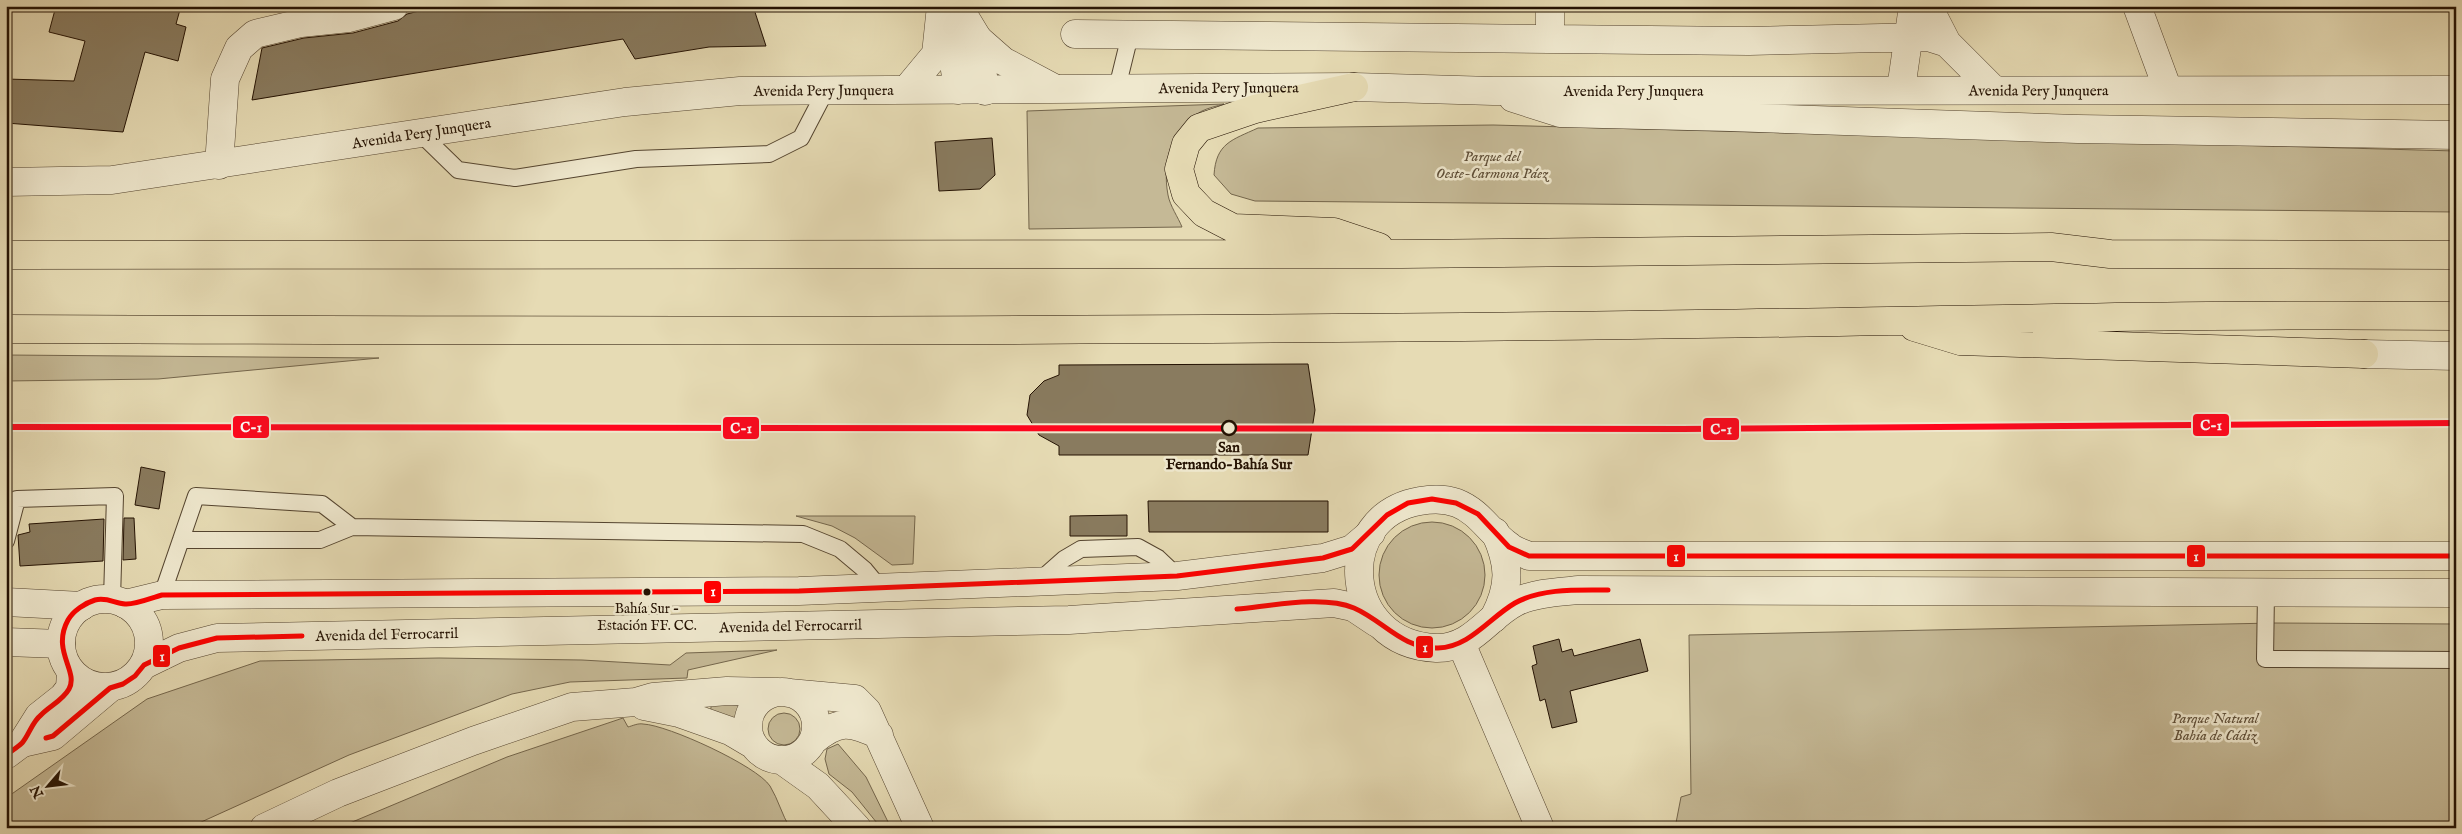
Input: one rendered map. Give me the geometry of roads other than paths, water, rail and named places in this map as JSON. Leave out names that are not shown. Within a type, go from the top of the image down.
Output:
[{"type":"highway","points":[[1354,87],[1255,109],[1200,128],[1186,144],[1179,169],[1186,194],[1204,214],[1233,228],[1334,232],[1402,254]]},
{"type":"highway","points":[[6,255],[1402,254],[2051,247],[2110,254],[2456,255]]},
{"type":"highway","points":[[6,328],[936,329],[1634,325],[1888,320],[2456,316]]},
{"type":"highway","points":[[1888,320],[1960,341],[2364,354]]},
{"type":"street","points":[[219,165],[225,79],[239,48],[255,34],[300,15],[349,18],[394,6]]},
{"type":"street","points":[[1550,6],[1550,39]]},
{"type":"street","points":[[1901,89],[1913,6]]},
{"type":"street","points":[[1928,6],[1947,43],[1992,88]]},
{"type":"street","points":[[2137,6],[2168,90]]},
{"type":"street","points":[[947,7],[978,39],[1003,61],[1056,88]]},
{"type":"street","points":[[907,89],[936,54],[947,7]]},
{"type":"street","points":[[947,7],[958,90]]},
{"type":"street","points":[[1075,34],[1749,41],[1928,38],[1947,43]]},
{"type":"street","points":[[978,39],[985,91]]},
{"type":"street","name":"Avenida Pery Junquera","points":[[6,182],[112,180],[625,102],[740,91],[907,89],[985,91],[1056,88],[1354,87],[1492,91],[1992,88],[2456,90]]},
{"type":"street","points":[[1492,91],[1560,113],[1730,116],[2088,129],[2456,135]]},
{"type":"street","points":[[2364,354],[2456,356]]},
{"type":"street","points":[[118,601],[137,612],[147,631],[148,652],[144,665],[135,676],[123,684],[110,688],[95,687],[83,681],[72,672],[66,664],[61,644],[63,629],[70,616],[82,606],[96,600],[118,601],[162,594],[799,591],[1177,576],[1323,558],[1352,549],[1387,515],[1408,503],[1432,499],[1456,503],[1478,514],[1509,547],[1529,556],[2456,556]]},
{"type":"street","points":[[1371,532],[1361,555],[1359,571],[1365,604],[1377,623],[1395,638],[1416,646],[1439,648],[1461,643],[1479,633],[1494,618],[1516,602],[1538,595],[1579,590],[2266,594],[2456,593]]},
{"type":"street","points":[[1494,618],[1503,599],[1508,576],[1505,554],[1495,532]]},
{"type":"street","points":[[6,602],[82,606]]},
{"type":"street","name":"Avenida del Ferrocarril","points":[[144,665],[179,648],[217,638],[1069,620],[1334,603],[1354,607],[1377,623]]},
{"type":"street","points":[[6,642],[61,644]]},
{"type":"street","points":[[1461,643],[1540,828]]},
{"type":"street","points":[[14,749],[39,716],[63,697],[70,688],[72,672]]},
{"type":"street","points":[[14,749],[53,736],[110,688]]},
{"type":"street","points":[[264,828],[338,793],[473,741],[572,707],[636,702],[653,697],[726,691],[783,692],[855,699],[867,711],[920,828]]},
{"type":"street","points":[[752,744],[748,727],[751,711],[767,695],[783,692],[806,702],[812,710],[816,720],[814,740]]},
{"type":"street","points":[[636,702],[654,709],[679,713],[730,731],[752,744],[765,756],[783,761],[818,786],[856,828]]},
{"type":"street","points":[[783,761],[801,755],[830,726],[849,724],[878,735]]},
{"type":"lane","points":[[1117,88],[1130,35]]},
{"type":"lane","points":[[420,133],[458,170],[515,178],[636,160],[769,154],[801,138],[826,90]]},
{"type":"lane","points":[[6,541],[17,499],[115,496],[118,601]]},
{"type":"lane","points":[[162,594],[196,496],[322,504],[352,527]]},
{"type":"lane","points":[[181,540],[320,540],[352,527],[803,534],[840,549],[865,570],[880,588]]},
{"type":"lane","points":[[2266,594],[2265,659],[2456,660]]},
{"type":"place","name":"San Fernando-Bahía Sur","points":[[1229,428]]},
{"type":"place","name":"Bahía Sur - Estación FF. CC.","points":[[647,592]]},
{"type":"park label","name":"Parque del Oeste-Carmona Páez","points":[[1492,164]]},
{"type":"park label","name":"Parque Natural Bahía de Cádiz","points":[[2215,726]]}]
